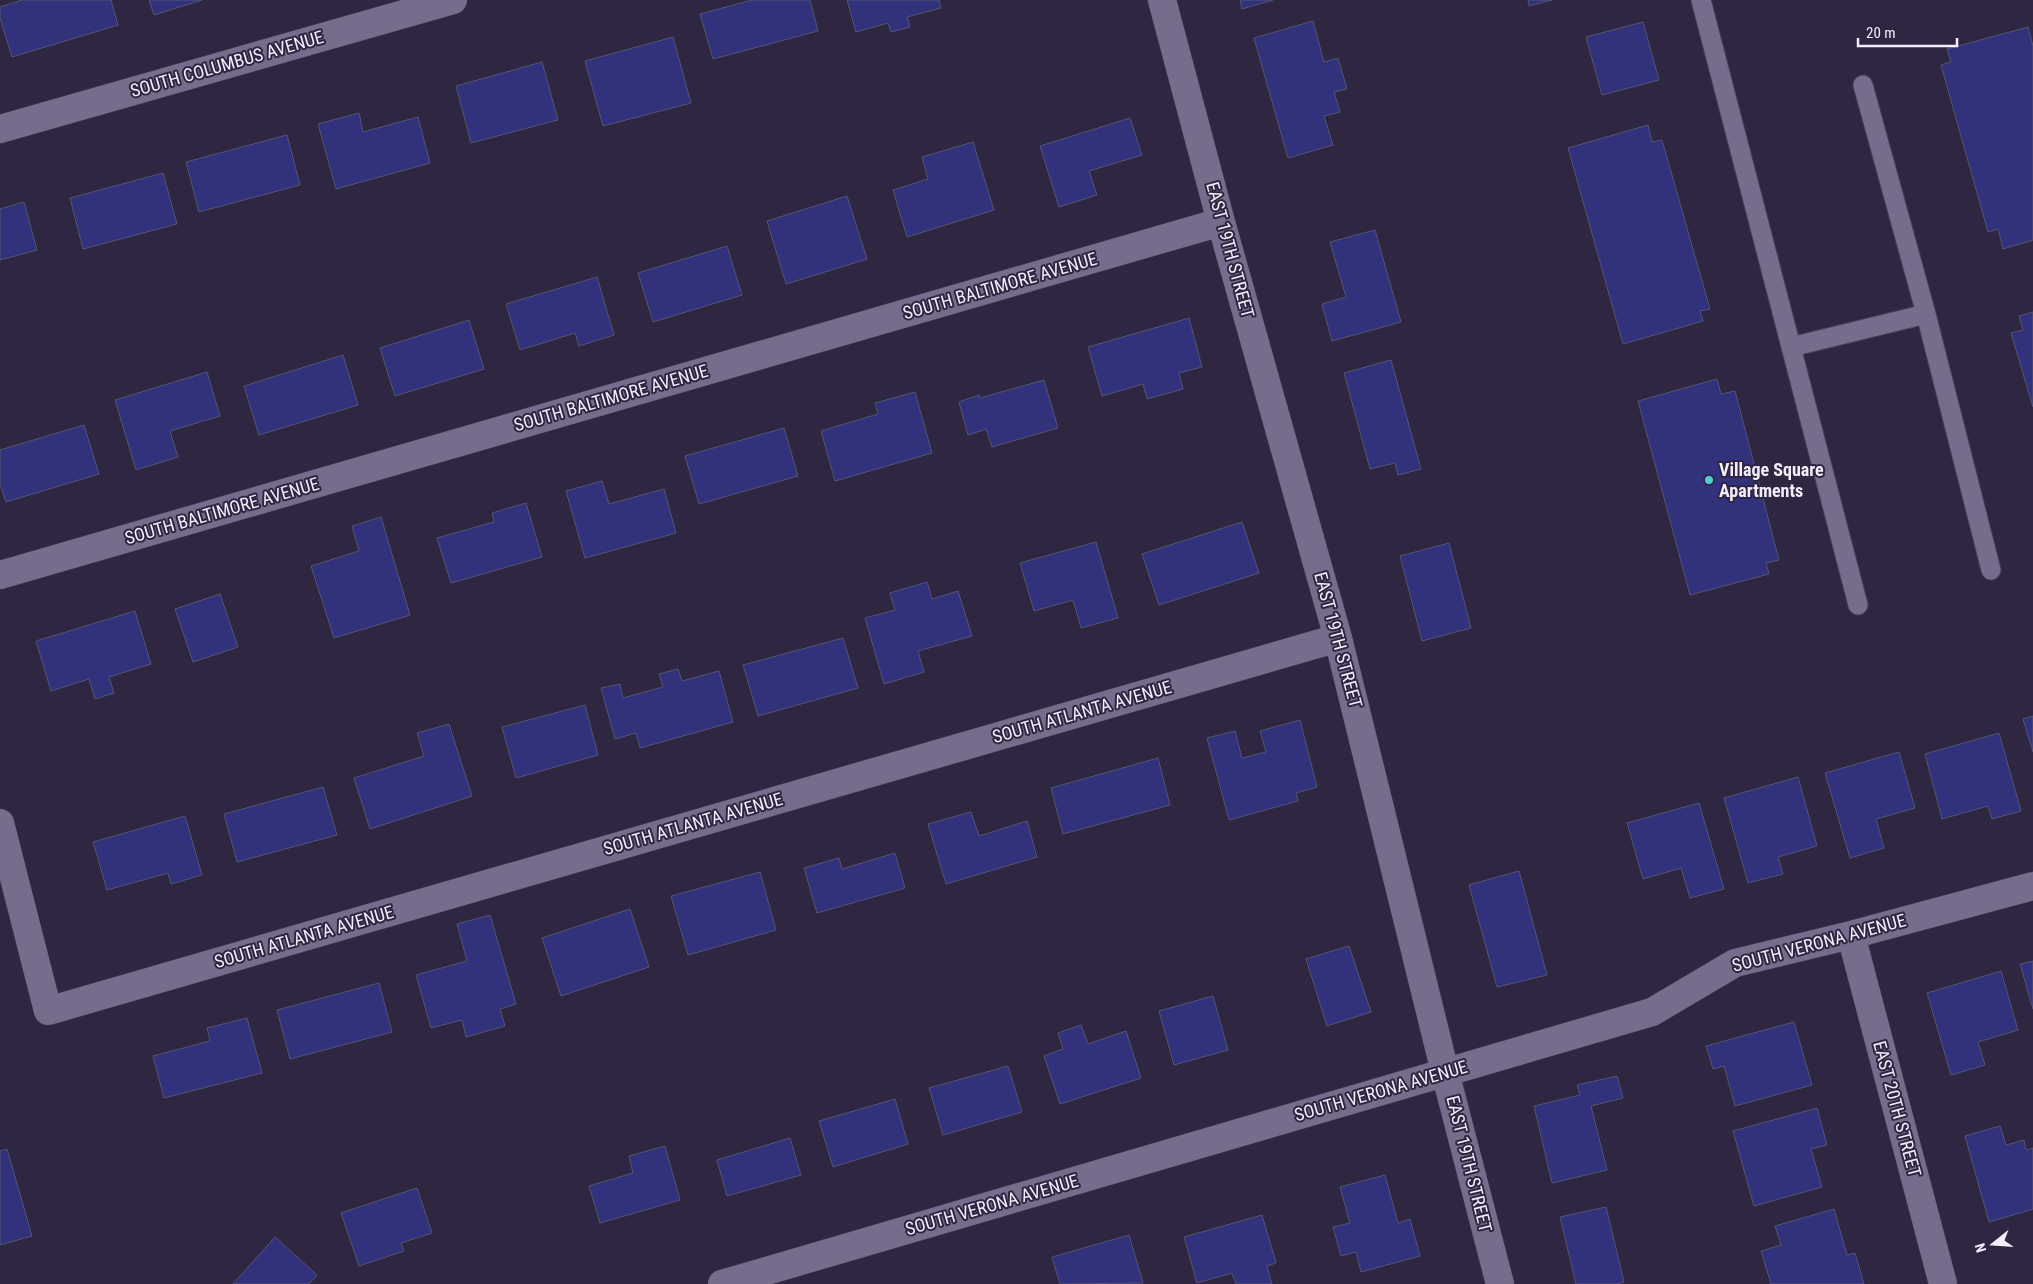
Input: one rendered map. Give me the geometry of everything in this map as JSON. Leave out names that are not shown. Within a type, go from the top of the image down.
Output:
[{"type":"street","name":"SOUTH COLUMBUS AVENUE","points":[[0,129],[453,0]]},
{"type":"street","name":"EAST 19TH STREET","points":[[1162,0],[1221,222],[1338,638],[1445,1072],[1500,1284]]},
{"type":"street","name":"SOUTH BALTIMORE AVENUE","points":[[0,575],[1221,222]]},
{"type":"street","name":"SOUTH ATLANTA AVENUE","points":[[0,823],[48,1011],[1338,638]]},
{"type":"street","name":"SOUTH VERONA AVENUE","points":[[722,1284],[1652,1012],[1735,963],[1851,935],[2033,886]]},
{"type":"street","name":"EAST 20TH STREET","points":[[1851,935],[1943,1284]]},
{"type":"lane","points":[[1701,0],[1858,605]]},
{"type":"lane","points":[[1863,85],[1926,314],[1991,570]]},
{"type":"lane","points":[[1791,347],[1926,314]]},
{"type":"building","points":[[22,0],[111,0],[118,25],[12,57],[0,18],[0,7]]},
{"type":"building","points":[[149,0],[202,0],[154,15]]},
{"type":"building","points":[[752,0],[810,0],[818,31],[713,59],[700,14]]},
{"type":"building","points":[[847,0],[939,0],[941,8],[907,17],[910,27],[891,32],[888,23],[856,32]]},
{"type":"building","points":[[1240,0],[1273,0],[1242,9]]},
{"type":"building","points":[[1528,0],[1552,0],[1529,6]]},
{"type":"building","points":[[1313,21],[1324,62],[1338,58],[1347,89],[1334,92],[1340,112],[1324,116],[1333,145],[1288,158],[1254,38]]},
{"type":"building","points":[[1643,22],[1659,80],[1602,95],[1586,37]]},
{"type":"building","points":[[2028,27],[2033,46],[2033,240],[2003,249],[1998,229],[1988,232],[1941,65],[1951,62],[1947,49]]},
{"type":"building","points":[[673,37],[691,103],[603,126],[585,61]]},
{"type":"building","points":[[542,62],[558,120],[471,143],[456,86]]},
{"type":"building","points":[[359,113],[363,132],[418,117],[430,163],[336,189],[318,124]]},
{"type":"building","points":[[1130,118],[1142,155],[1089,171],[1097,195],[1059,207],[1040,146]]},
{"type":"building","points":[[1648,125],[1652,142],[1662,140],[1710,309],[1700,311],[1703,321],[1623,344],[1568,148]]},
{"type":"building","points":[[287,135],[300,185],[199,212],[186,162]]},
{"type":"building","points":[[973,142],[994,210],[907,237],[893,190],[928,179],[922,157]]},
{"type":"building","points":[[163,173],[177,224],[83,249],[70,198]]},
{"type":"building","points":[[847,196],[867,259],[786,284],[767,221]]},
{"type":"building","points":[[24,202],[37,250],[0,260],[0,209]]},
{"type":"building","points":[[1375,230],[1401,322],[1332,341],[1322,304],[1346,297],[1330,242]]},
{"type":"building","points":[[727,246],[742,295],[653,322],[638,273]]},
{"type":"building","points":[[597,277],[614,335],[579,346],[575,333],[520,350],[506,304]]},
{"type":"building","points":[[2033,312],[2033,407],[2011,333],[2023,330],[2019,316]]},
{"type":"building","points":[[1189,318],[1202,367],[1179,373],[1183,389],[1147,399],[1143,384],[1102,396],[1088,347]]},
{"type":"building","points":[[469,320],[484,369],[395,396],[380,348]]},
{"type":"building","points":[[343,355],[358,405],[259,435],[244,386]]},
{"type":"building","points":[[1391,360],[1421,469],[1398,475],[1395,463],[1370,469],[1344,373]]},
{"type":"building","points":[[207,372],[220,416],[170,431],[178,457],[136,470],[115,400]]},
{"type":"building","name":"Village Square Apartments","points":[[1717,379],[1721,394],[1735,391],[1779,560],[1766,563],[1769,574],[1690,595],[1638,401]]},
{"type":"building","points":[[1044,380],[1058,428],[992,447],[986,429],[968,435],[959,402],[979,395],[980,398]]},
{"type":"building","points":[[915,392],[932,453],[835,481],[821,431],[878,414],[875,403]]},
{"type":"building","points":[[84,425],[99,474],[6,502],[0,484],[0,450]]},
{"type":"building","points":[[784,428],[798,476],[699,504],[685,456]]},
{"type":"building","points":[[602,481],[609,504],[664,489],[676,533],[585,558],[566,491]]},
{"type":"building","points":[[526,503],[542,557],[451,583],[437,538],[494,522],[492,513]]},
{"type":"building","points":[[381,517],[410,615],[334,638],[311,566],[359,551],[352,526]]},
{"type":"building","points":[[1242,522],[1259,573],[1159,605],[1142,554]]},
{"type":"building","points":[[1096,542],[1118,618],[1081,628],[1073,600],[1034,611],[1020,563]]},
{"type":"building","points":[[1449,543],[1471,628],[1422,641],[1400,556]]},
{"type":"building","points":[[927,582],[932,599],[958,591],[972,636],[918,651],[924,672],[884,684],[865,618],[895,610],[890,593]]},
{"type":"building","points":[[220,594],[238,647],[193,662],[175,609]]},
{"type":"building","points":[[135,611],[151,664],[109,677],[114,693],[95,699],[89,679],[51,691],[36,641]]},
{"type":"building","points":[[843,638],[858,688],[758,716],[743,665]]},
{"type":"building","points":[[678,669],[682,681],[719,671],[733,722],[640,748],[636,733],[615,739],[601,688],[620,684],[623,698],[663,687],[659,674]]},
{"type":"building","points":[[585,705],[598,755],[516,778],[502,727]]},
{"type":"building","points":[[2033,716],[2033,752],[2023,719]]},
{"type":"building","points":[[1300,720],[1317,787],[1296,793],[1298,801],[1229,820],[1207,738],[1235,731],[1242,758],[1266,752],[1260,731]]},
{"type":"building","points":[[449,724],[472,796],[370,829],[354,778],[424,756],[417,733]]},
{"type":"building","points":[[1999,733],[2021,811],[1992,819],[1988,806],[1942,819],[1925,754]]},
{"type":"building","points":[[1899,752],[1915,808],[1876,819],[1884,848],[1850,858],[1825,773]]},
{"type":"building","points":[[1158,758],[1170,805],[1063,834],[1051,788]]},
{"type":"building","points":[[1798,777],[1817,846],[1778,857],[1783,874],[1748,883],[1724,798]]},
{"type":"building","points":[[323,787],[337,835],[237,862],[224,814]]},
{"type":"building","points":[[1699,803],[1724,889],[1690,898],[1681,868],[1643,879],[1627,823]]},
{"type":"building","points":[[971,812],[979,836],[1027,821],[1037,857],[946,884],[928,824]]},
{"type":"building","points":[[185,816],[202,875],[171,884],[168,873],[107,890],[93,842]]},
{"type":"building","points":[[895,853],[905,888],[817,913],[804,868],[839,858],[842,869]]},
{"type":"building","points":[[1519,871],[1547,975],[1497,987],[1469,885]]},
{"type":"building","points":[[760,872],[776,930],[688,955],[671,896]]},
{"type":"building","points":[[630,909],[649,967],[561,996],[542,938]]},
{"type":"building","points":[[490,915],[516,1004],[500,1009],[505,1026],[466,1037],[462,1020],[431,1028],[416,975],[467,961],[457,924]]},
{"type":"building","points":[[1349,946],[1371,1012],[1327,1026],[1306,959]]},
{"type":"building","points":[[2033,961],[2033,1009],[2020,964]]},
{"type":"building","points":[[2001,971],[2018,1030],[1978,1042],[1985,1065],[1951,1075],[1927,993]]},
{"type":"building","points":[[379,983],[392,1032],[290,1059],[277,1010]]},
{"type":"building","points":[[1213,996],[1228,1050],[1174,1065],[1159,1011]]},
{"type":"building","points":[[247,1018],[262,1073],[164,1098],[153,1056],[210,1041],[207,1028]]},
{"type":"building","points":[[1794,1022],[1812,1085],[1735,1106],[1724,1066],[1713,1069],[1706,1046]]},
{"type":"building","points":[[1081,1025],[1088,1044],[1126,1031],[1141,1078],[1060,1104],[1044,1056],[1063,1049],[1058,1033]]},
{"type":"building","points":[[1008,1066],[1022,1112],[943,1135],[929,1088]]},
{"type":"building","points":[[1617,1076],[1623,1098],[1591,1106],[1607,1170],[1552,1183],[1534,1106],[1580,1095],[1577,1085]]},
{"type":"building","points":[[895,1099],[908,1144],[833,1167],[819,1121]]},
{"type":"building","points":[[1817,1108],[1827,1145],[1811,1149],[1822,1187],[1754,1206],[1733,1131]]},
{"type":"building","points":[[2000,1126],[2006,1145],[2024,1140],[2026,1150],[2033,1148],[2033,1209],[1989,1222],[1965,1136]]},
{"type":"building","points":[[790,1138],[801,1175],[727,1196],[717,1160]]},
{"type":"building","points":[[665,1146],[680,1200],[600,1223],[589,1186],[633,1173],[629,1156]]},
{"type":"building","points":[[7,1149],[32,1236],[0,1245],[0,1151]]},
{"type":"building","points":[[1385,1175],[1398,1223],[1410,1219],[1420,1256],[1361,1272],[1356,1252],[1341,1256],[1333,1227],[1350,1223],[1340,1187]]},
{"type":"building","points":[[417,1188],[432,1233],[401,1243],[404,1251],[359,1266],[341,1213]]},
{"type":"building","points":[[1606,1207],[1624,1282],[1617,1284],[1576,1284],[1560,1217]]},
{"type":"building","points":[[1834,1209],[1847,1255],[1855,1253],[1864,1284],[1771,1284],[1761,1251],[1781,1245],[1775,1226]]},
{"type":"building","points":[[1262,1215],[1276,1263],[1267,1266],[1272,1284],[1236,1284],[1232,1273],[1197,1283],[1184,1237]]},
{"type":"building","points":[[1129,1235],[1143,1283],[1060,1284],[1052,1257]]},
{"type":"building","points":[[275,1237],[317,1275],[309,1284],[233,1284]]},
{"type":"place","name":"Village Square Apartments","points":[[1709,480]]}]
